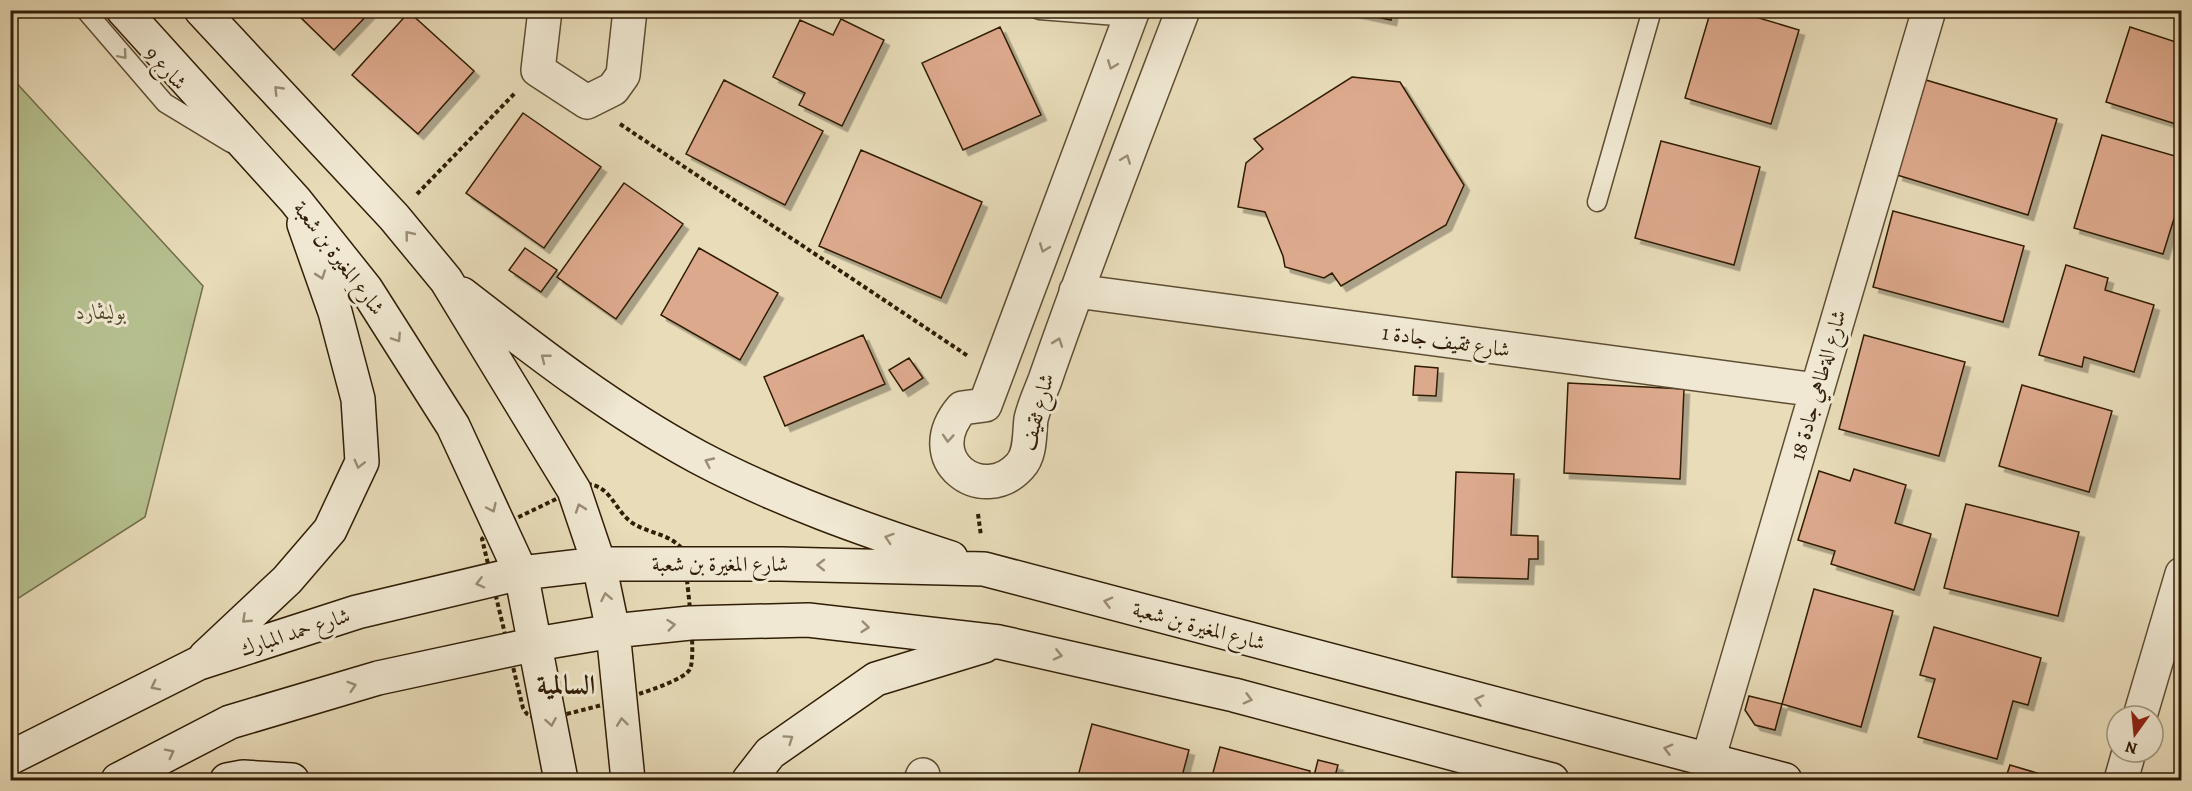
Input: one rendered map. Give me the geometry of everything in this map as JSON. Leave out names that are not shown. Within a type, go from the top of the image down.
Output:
[{"type":"main road","name":"شارع المغيرة بن شعبة","points":[[123,10],[295,200],[366,289],[453,426],[521,573],[536,644]]},
{"type":"main road","points":[[201,10],[394,217],[446,280],[574,490],[599,564],[613,631],[628,780]]},
{"type":"main road","points":[[545,10],[538,70],[587,102],[613,89],[623,75],[630,10]]},
{"type":"main road","name":"شارع ثقيف","points":[[974,480],[992,482],[1009,477],[1022,465],[1029,448],[1032,417],[1076,291],[1183,10]]},
{"type":"main road","name":"شارع الةطاهي جادة 18","points":[[1708,760],[1929,10]]},
{"type":"main road","points":[[974,480],[958,471],[948,456],[946,439],[950,421],[962,408],[985,405],[1131,14]]},
{"type":"main road","points":[[199,663],[287,580],[330,530],[362,462],[358,399],[335,312],[295,200]]},
{"type":"main road","points":[[446,280],[567,376],[698,457],[838,521],[984,569]]},
{"type":"main road","name":"شارع ثقيف جادة 1","points":[[1076,291],[1817,390]]},
{"type":"main road","name":"شارع المغيرة بن شعبة","points":[[599,564],[781,564],[984,569],[1785,780]]},
{"type":"main road","name":"شارع حمد المبارك","points":[[10,759],[199,663],[357,612],[521,573],[599,564]]},
{"type":"main road","points":[[2144,704],[2179,592]]},
{"type":"main road","points":[[118,780],[230,722],[378,678],[536,644],[613,631],[690,623],[808,620],[999,642],[1234,695],[1552,780]]},
{"type":"main road","points":[[749,780],[770,753],[876,679],[999,642]]},
{"type":"main road","points":[[536,644],[561,780]]},
{"type":"main road","points":[[2121,780],[2126,764]]},
{"type":"main road","points":[[227,780],[243,777],[292,780]]},
{"type":"lane","name":"شارع 9","points":[[85,10],[165,103],[258,160]]},
{"type":"lane","points":[[1039,10],[1131,14]]},
{"type":"lane","points":[[1597,202],[1652,10]]},
{"type":"path","points":[[394,217],[538,70]]},
{"type":"path","points":[[587,102],[996,375]]},
{"type":"path","points":[[974,480],[984,569]]},
{"type":"green space","name":"بوليڤارد","points":[[11,77],[203,286],[145,517],[11,603]]},
{"type":"building","points":[[293,10],[372,10],[334,50]]},
{"type":"building","points":[[1344,10],[1393,10],[1391,20]]},
{"type":"building","points":[[1711,10],[1732,10],[1799,30],[1771,124],[1685,98]]},
{"type":"building","points":[[409,12],[474,71],[418,134],[352,75]]},
{"type":"building","points":[[841,19],[884,40],[842,126],[799,105],[805,93],[773,77],[800,20],[833,35]]},
{"type":"building","points":[[1000,27],[1041,115],[963,150],[922,63]]},
{"type":"building","points":[[2130,27],[2182,44],[2182,126],[2106,102]]},
{"type":"building","points":[[1352,77],[1400,82],[1464,185],[1446,225],[1341,286],[1332,273],[1324,278],[1285,267],[1283,256],[1265,212],[1238,207],[1246,163],[1263,149],[1254,139]]},
{"type":"building","points":[[724,80],[823,131],[785,205],[686,154]]},
{"type":"building","points":[[1926,80],[2057,119],[2028,215],[1897,175]]},
{"type":"building","points":[[523,113],[601,167],[544,248],[466,193]]},
{"type":"building","points":[[2102,135],[2182,158],[2182,193],[2163,254],[2074,228]]},
{"type":"building","points":[[1661,141],[1760,167],[1734,265],[1635,238]]},
{"type":"building","points":[[861,150],[982,202],[941,298],[819,246]]},
{"type":"building","points":[[624,183],[683,224],[616,319],[557,277]]},
{"type":"building","points":[[1893,211],[2024,246],[2003,322],[1873,287]]},
{"type":"building","points":[[525,248],[557,270],[541,292],[509,270]]},
{"type":"building","points":[[699,248],[778,293],[740,360],[661,315]]},
{"type":"building","points":[[2066,265],[2108,278],[2105,290],[2154,305],[2134,372],[2084,357],[2082,367],[2039,355]]},
{"type":"building","points":[[863,335],[885,384],[785,426],[764,377]]},
{"type":"building","points":[[1864,335],[1965,362],[1939,456],[1839,429]]},
{"type":"building","points":[[909,358],[923,378],[903,391],[889,370]]},
{"type":"building","points":[[1415,366],[1438,368],[1436,396],[1413,395]]},
{"type":"building","points":[[1568,383],[1684,389],[1680,479],[1564,473]]},
{"type":"building","points":[[2022,385],[2112,411],[2089,492],[1999,466]]},
{"type":"building","points":[[1854,469],[1906,485],[1895,523],[1931,534],[1914,590],[1831,564],[1835,551],[1798,540],[1819,471],[1850,481]]},
{"type":"building","points":[[1456,472],[1514,474],[1511,535],[1538,536],[1538,559],[1529,559],[1528,579],[1452,577]]},
{"type":"building","points":[[1966,504],[2079,532],[2058,616],[1944,588]]},
{"type":"building","points":[[1814,589],[1893,611],[1861,727],[1782,704]]},
{"type":"building","points":[[1934,627],[2041,658],[2028,705],[2013,701],[1997,759],[1918,737],[1935,679],[1920,675]]},
{"type":"building","points":[[1749,696],[1782,704],[1775,730],[1755,725],[1745,710]]},
{"type":"building","points":[[1092,724],[1189,750],[1181,780],[1077,780]]},
{"type":"building","points":[[1220,747],[1310,771],[1307,780],[1211,780]]},
{"type":"building","points":[[1318,760],[1338,765],[1334,780],[1313,780]]},
{"type":"building","points":[[2010,765],[2037,773],[2035,780],[2005,780]]},
{"type":"district","name":"السالمية","points":[[566,685]]}]
